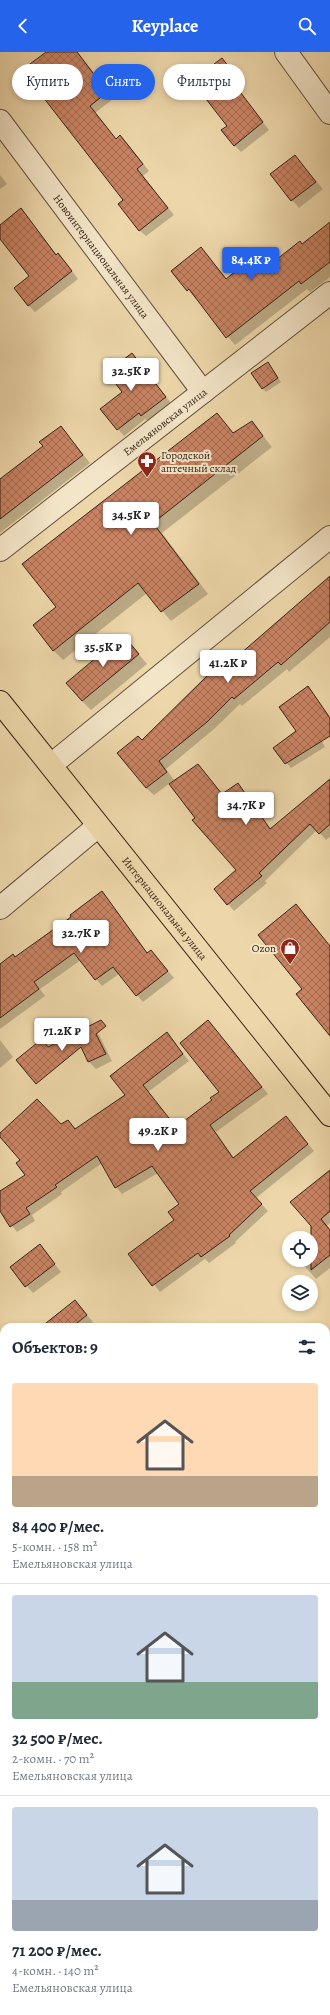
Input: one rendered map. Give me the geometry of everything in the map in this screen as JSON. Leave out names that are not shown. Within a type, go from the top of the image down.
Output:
[{"type":"main road","name":"Интернациональная улица","points":[[0,702],[330,1115]]},
{"type":"street","points":[[286,52],[330,113]]},
{"type":"street","name":"Новоинтернациональная улица","points":[[0,121],[203,392]]},
{"type":"street","name":"Емельяновская улица","points":[[0,550],[330,293]]},
{"type":"street","points":[[51,765],[330,537]]},
{"type":"street","points":[[0,908],[98,826]]},
{"type":"building","points":[[46,52],[77,52],[91,70],[91,100],[97,100],[90,106],[116,139],[120,135],[143,164],[137,169],[168,208],[139,231],[118,204],[123,200],[45,100],[83,100],[83,64],[30,64]]},
{"type":"building","points":[[222,58],[227,64],[214,64]]},
{"type":"building","points":[[245,98],[263,122],[234,146],[221,130],[227,126],[207,100],[245,100]]},
{"type":"building","points":[[295,155],[316,182],[291,201],[270,174]]},
{"type":"building","points":[[21,208],[56,255],[58,253],[72,271],[28,306],[14,288],[29,276],[0,239],[0,225]]},
{"type":"building","points":[[330,222],[330,262],[301,284],[299,281],[226,338],[189,289],[187,291],[171,271],[201,247],[226,279],[257,254],[267,267],[300,241],[302,244]]},
{"type":"building","points":[[132,353],[166,397],[141,416],[139,413],[117,430],[100,409],[122,392],[107,372]]},
{"type":"building","points":[[268,362],[278,378],[262,389],[251,373]]},
{"type":"building","points":[[217,413],[233,433],[252,421],[263,436],[153,523],[199,584],[161,612],[138,583],[53,651],[33,625],[56,607],[22,564]]},
{"type":"building","points":[[61,426],[83,455],[0,519],[0,479],[43,446],[39,442]]},
{"type":"building","points":[[330,576],[330,622],[281,665],[278,662],[234,699],[232,697],[207,722],[159,761],[167,772],[146,788],[117,753],[138,736],[142,740],[211,672],[237,651],[240,654]]},
{"type":"building","points":[[123,635],[139,654],[82,701],[66,683]]},
{"type":"building","points":[[308,686],[330,718],[330,736],[285,764],[273,748],[296,731],[279,707]]},
{"type":"building","points":[[198,764],[222,794],[238,783],[270,829],[330,779],[330,824],[319,834],[310,824],[259,873],[262,876],[227,905],[214,889],[236,870],[192,820],[195,818],[169,784]]},
{"type":"building","points":[[102,891],[147,953],[151,950],[168,971],[136,996],[113,967],[95,980],[74,953],[34,982],[39,989],[0,1018],[0,964],[13,954],[15,957],[71,917],[70,915]]},
{"type":"building","points":[[296,904],[330,946],[330,1036],[296,994],[302,989],[258,935]]},
{"type":"building","points":[[101,1020],[106,1026],[96,1034],[106,1054],[88,1062],[81,1047],[36,1084],[16,1060],[42,1039],[48,1047]]},
{"type":"building","points":[[208,1020],[262,1087],[210,1125],[233,1158],[286,1116],[308,1144],[250,1191],[262,1204],[229,1235],[230,1236],[201,1257],[198,1253],[152,1286],[128,1254],[174,1220],[168,1212],[179,1204],[152,1166],[115,1188],[97,1156],[55,1185],[57,1187],[26,1208],[30,1214],[10,1227],[0,1211],[0,1191],[25,1175],[16,1163],[20,1160],[0,1137],[0,1133],[37,1099],[61,1124],[68,1120],[75,1129],[125,1095],[110,1076],[167,1032],[183,1054],[143,1085],[176,1127],[212,1100],[210,1098],[219,1092],[180,1043]]},
{"type":"building","points":[[330,1170],[330,1211],[321,1219],[330,1230],[330,1255],[318,1264],[318,1231],[311,1231],[311,1226],[290,1202]]},
{"type":"building","points":[[40,1244],[55,1264],[25,1287],[10,1267]]},
{"type":"building","points":[[75,1300],[87,1315],[77,1323],[46,1323]]},
{"type":"place","name":"Городской аптечный склад","points":[[147,478]]},
{"type":"place","name":"Ozon","points":[[290,965]]}]
